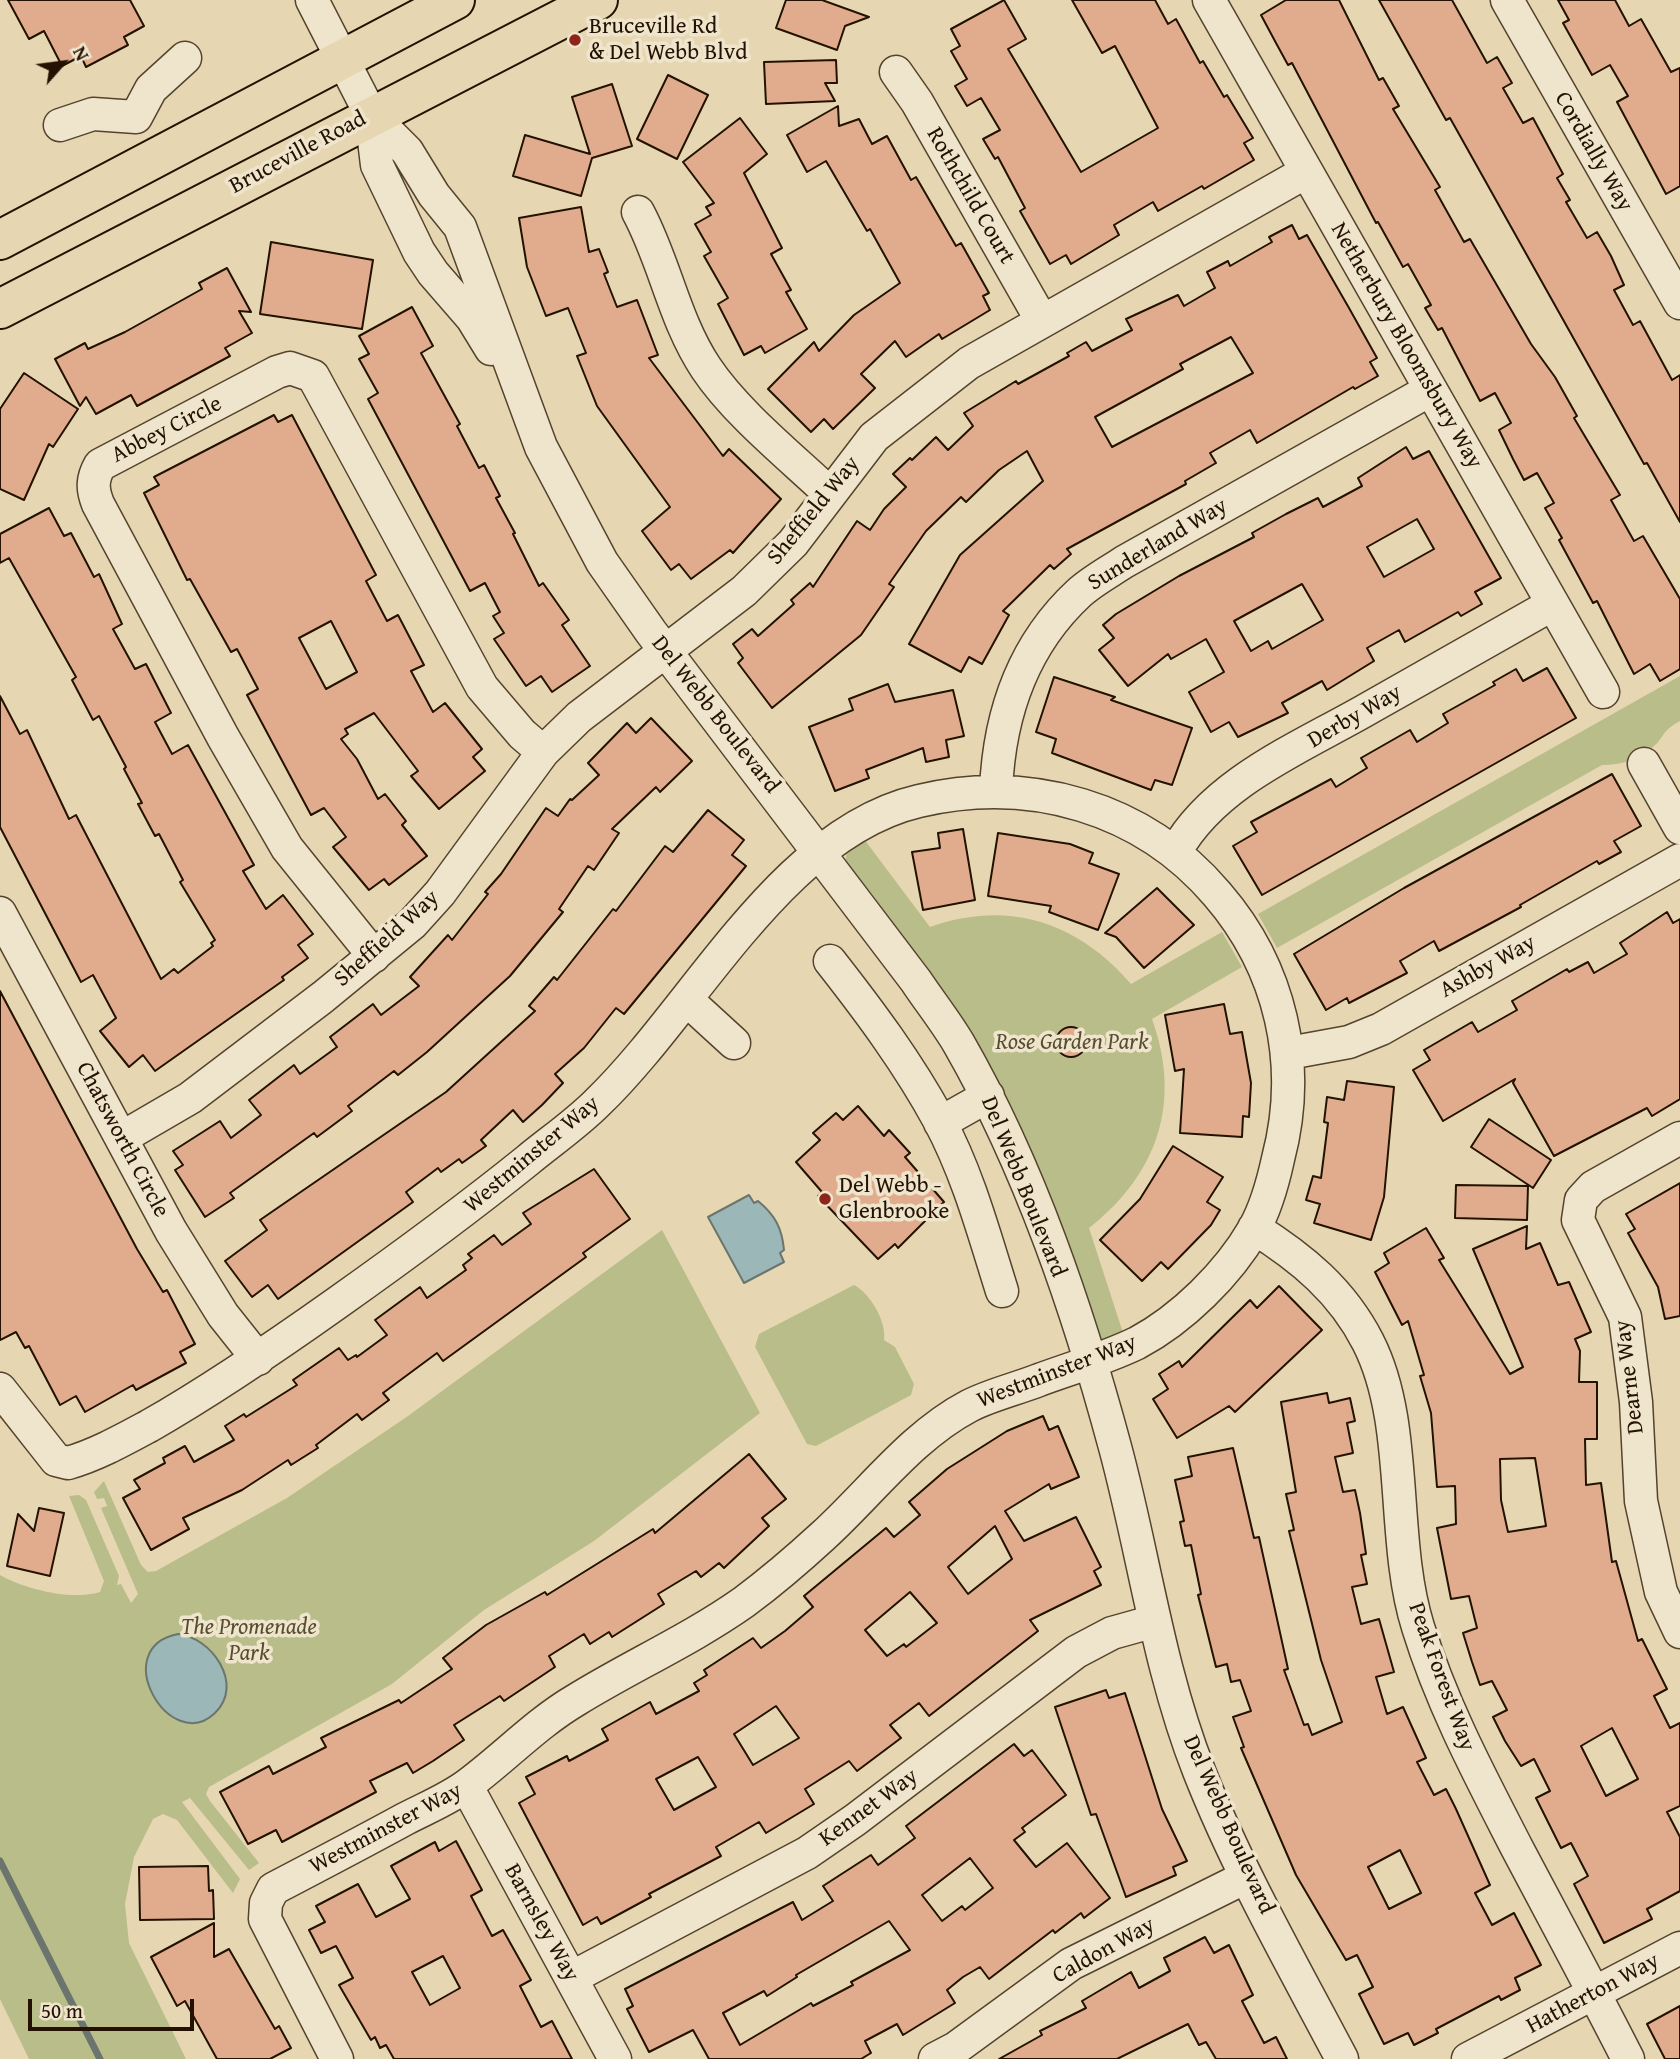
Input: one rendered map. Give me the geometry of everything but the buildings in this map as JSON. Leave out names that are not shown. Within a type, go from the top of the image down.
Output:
[{"type":"main road","points":[[0,240],[455,0]]},
{"type":"main road","name":"Bruceville Road","points":[[0,309],[598,0]]},
{"type":"street","name":"Del Webb Boulevard","points":[[312,0],[371,115],[407,151],[434,195],[460,227],[541,447],[583,527],[634,608],[923,991],[957,1041],[988,1097],[1027,1184],[1090,1362],[1119,1460],[1155,1622],[1198,1770],[1246,1877],[1342,2059]]},
{"type":"street","name":"Netherbury Bloomsbury Way","points":[[1209,0],[1603,692]]},
{"type":"street","name":"Cordially Way","points":[[1507,0],[1680,303]]},
{"type":"street","points":[[135,117],[151,89],[185,58]]},
{"type":"street","name":"Rothchild Court","points":[[896,72],[917,102],[1042,321]]},
{"type":"street","points":[[61,125],[93,114],[135,117]]},
{"type":"street","name":"Del Webb Boulevard","points":[[371,115],[377,165],[419,252],[433,273],[472,318],[524,405]]},
{"type":"street","points":[[135,117],[156,158]]},
{"type":"street","name":"Sheffield Way","points":[[123,1137],[190,1098],[374,956],[412,923],[440,894],[543,752],[579,717],[744,591],[793,543],[874,437],[969,363],[1306,172]]},
{"type":"street","points":[[638,212],[650,234],[673,303],[707,369],[755,424],[830,494]]},
{"type":"street","name":"Abbey Circle","points":[[374,956],[287,848],[223,737],[98,504],[93,490],[94,476],[100,465],[277,372],[290,368],[313,376],[482,687],[522,734],[543,752]]},
{"type":"street","name":"Sunderland Way","points":[[996,791],[997,761],[1012,690],[1039,639],[1080,592],[1124,562],[1430,390]]},
{"type":"street","name":"Derby Way","points":[[1176,851],[1189,827],[1207,810],[1266,768],[1553,604]]},
{"type":"street","points":[[1644,764],[1680,828]]},
{"type":"street","name":"Westminster Way","points":[[0,1389],[56,1460],[68,1463],[84,1459],[198,1398],[258,1359],[453,1221],[597,1104],[687,1000],[725,950],[819,850],[858,824],[895,809],[951,796],[996,791],[1062,800],[1105,813],[1143,830],[1176,851],[1240,922],[1265,966],[1279,1007],[1289,1053],[1284,1135],[1272,1183],[1254,1228],[1225,1268],[1189,1306],[1146,1338],[1090,1362],[968,1406],[904,1455],[823,1536],[745,1601],[652,1659],[571,1702],[507,1750],[467,1787],[273,1889],[266,1903],[265,1919],[337,2059]]},
{"type":"street","name":"Ashby Way","points":[[1289,1053],[1349,1042],[1381,1029],[1680,860]]},
{"type":"street","name":"Chatsworth Circle","points":[[0,913],[123,1137],[171,1231],[223,1315],[258,1359]]},
{"type":"street","points":[[830,961],[875,1018],[940,1122],[972,1195],[1002,1291]]},
{"type":"street","points":[[687,1000],[734,1043]]},
{"type":"street","points":[[940,1122],[988,1097]]},
{"type":"street","name":"Dearne Way","points":[[1680,1139],[1593,1187],[1581,1200],[1578,1220],[1625,1317],[1636,1402],[1641,1501],[1661,1592],[1680,1632]]},
{"type":"street","name":"Peak Forest Way","points":[[1254,1228],[1307,1263],[1343,1301],[1369,1343],[1385,1389],[1393,1443],[1401,1549],[1417,1625],[1466,1750],[1628,2059]]},
{"type":"street","name":"Kennet Way","points":[[571,1978],[807,1853],[855,1820],[1076,1652],[1112,1633],[1155,1622]]},
{"type":"street","name":"Barnsley Way","points":[[467,1787],[615,2059]]},
{"type":"street","name":"Caldon Way","points":[[935,2059],[956,2048],[1071,1964],[1246,1877]]},
{"type":"street","name":"Hatherton Way","points":[[1468,2059],[1680,1948]]},
{"type":"green space","points":[[1680,676],[1680,721],[1669,728],[1647,752],[1629,761],[1602,765],[1277,948],[1258,914]]},
{"type":"green space","name":"Rose Garden Park","points":[[861,835],[930,927],[987,915],[1014,916],[1040,922],[1065,931],[1088,945],[1131,984],[1222,932],[1242,967],[1152,1019],[1161,1050],[1165,1079],[1158,1134],[1147,1160],[1132,1184],[1113,1207],[1089,1228],[1125,1339],[1107,1343],[1100,1340],[1042,1176],[1012,1107],[967,1026],[869,890],[854,879],[845,867],[847,848]]},
{"type":"green space","name":"The Promenade Park","points":[[662,1230],[760,1413],[594,1541],[484,1610],[392,1684],[209,1787],[206,1794],[210,1801],[259,1863],[249,1870],[190,1798],[182,1802],[240,1879],[233,1893],[177,1820],[163,1814],[153,1819],[134,1857],[125,1904],[129,1943],[186,2059],[29,2059],[0,1999],[0,1575],[48,1592],[75,1595],[100,1592],[104,1581],[69,1496],[79,1495],[86,1500],[119,1576],[117,1585],[121,1584],[131,1603],[138,1594],[101,1508],[107,1506],[104,1498],[97,1499],[94,1492],[104,1481],[141,1565],[148,1572],[156,1571],[287,1498],[408,1416]]},
{"type":"green space","points":[[854,1285],[866,1294],[876,1309],[883,1325],[884,1340],[895,1347],[914,1384],[911,1395],[816,1446],[807,1444],[755,1347],[759,1334]]},
{"type":"water","points":[[749,1195],[754,1203],[758,1201],[764,1206],[777,1222],[783,1242],[784,1250],[780,1253],[784,1262],[744,1283],[708,1217]]},
{"type":"water","points":[[178,1634],[202,1644],[220,1664],[225,1676],[227,1689],[223,1701],[215,1713],[198,1723],[180,1721],[165,1711],[153,1695],[147,1676],[148,1658],[157,1643]]},
{"type":"waterway","points":[[0,1861],[100,2059]]},
{"type":"place","name":"Bruceville Rd & Del Webb Blvd","points":[[575,40]]},
{"type":"place","name":"Del Webb - Glenbrooke","points":[[825,1199]]}]
